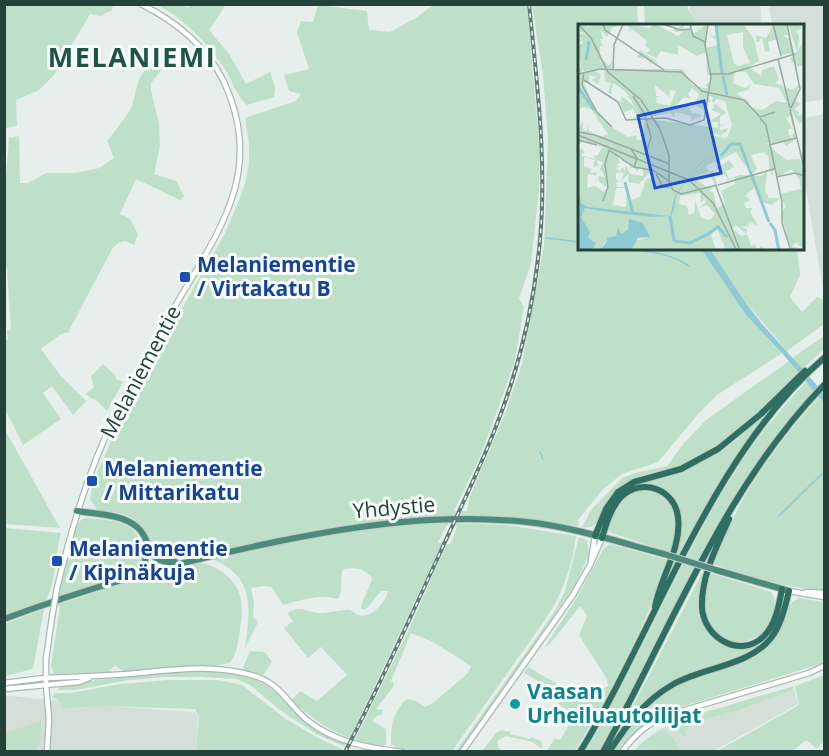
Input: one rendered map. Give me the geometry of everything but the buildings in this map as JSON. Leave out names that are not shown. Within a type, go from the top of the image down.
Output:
[{"type":"highway","points":[[599,537],[606,509],[618,492],[634,482],[681,469],[718,450],[823,359]]},
{"type":"highway","points":[[580,752],[620,682],[696,532],[741,456],[800,378]]},
{"type":"highway","points":[[603,752],[637,691],[713,540],[741,493],[784,431],[823,386]]},
{"type":"highway","points":[[599,537],[616,504],[634,489],[655,488],[666,494],[674,503],[678,517],[676,539],[656,600],[654,614]]},
{"type":"highway","points":[[741,493],[711,560],[702,601],[705,623],[714,636],[727,644],[742,645],[757,641],[764,636],[773,623],[782,589]]},
{"type":"highway","points":[[77,511],[126,521],[137,527],[152,555],[162,561],[188,561]]},
{"type":"highway","name":"Yhdystie","points":[[4,620],[43,605],[188,561],[323,532],[385,523],[435,520],[529,522],[664,554],[789,591]]},
{"type":"highway","points":[[138,575],[145,565],[146,543]]},
{"type":"highway","points":[[609,752],[635,715],[660,693],[688,677],[745,657],[764,646],[778,625],[789,591]]},
{"type":"main road","name":"Melaniementie","points":[[46,752],[49,720],[45,678],[46,652],[57,588],[77,511],[92,466],[141,363],[228,212],[239,172],[238,127],[232,101],[220,76],[204,52],[188,36],[163,16],[141,4]]},
{"type":"main road","points":[[462,752],[573,595],[590,565],[599,537]]},
{"type":"main road","points":[[789,591],[825,593]]},
{"type":"main road","points":[[789,591],[825,597]]},
{"type":"main road","points":[[622,752],[647,725],[665,716],[809,673],[825,666]]},
{"type":"main road","points":[[4,683],[45,678],[93,677],[200,668],[258,678],[279,689],[308,721],[323,730],[365,747],[402,752]]},
{"type":"main road","points":[[4,689],[79,681],[93,677]]},
{"type":"shaded area","points":[[689,5],[760,5],[762,24],[693,24]]},
{"type":"shaded area","points":[[769,5],[824,5],[824,99],[805,103],[805,24],[772,24]]},
{"type":"shaded area","points":[[824,114],[824,294],[805,184],[805,118]]},
{"type":"shaded area","points":[[794,688],[798,704],[714,751],[634,752],[657,731],[676,721]]},
{"type":"shaded area","points":[[4,697],[195,712],[198,717],[196,751],[5,751]]},
{"type":"green space","points":[[5,5],[113,5],[112,10],[101,16],[90,14],[54,75],[39,90],[16,100],[17,126],[5,128]]},
{"type":"green space","points":[[157,5],[183,5],[188,8],[190,5],[225,6],[209,30],[230,55],[246,84],[270,72],[275,87],[274,97],[247,105],[237,93],[225,69],[203,41],[177,17]]},
{"type":"green space","points":[[318,5],[367,11],[369,30],[390,32],[416,18],[433,5],[527,5],[540,155],[539,191],[531,263],[519,299],[524,307],[515,360],[480,457],[454,511],[457,511],[454,516],[338,526],[181,559],[165,559],[155,553],[144,531],[132,518],[97,510],[90,499],[93,483],[125,408],[224,235],[237,205],[245,183],[249,161],[245,118],[296,101],[301,94],[289,91],[284,75],[309,69],[297,32],[301,21],[313,22]]},
{"type":"green space","points":[[532,5],[637,5],[638,24],[578,24],[578,250],[702,250],[746,315],[782,353],[717,395],[658,462],[622,474],[603,489],[577,521],[578,526],[538,520],[459,516],[462,511],[467,511],[470,496],[505,414],[522,364],[544,245],[548,140],[543,75]]},
{"type":"green space","points":[[644,5],[687,5],[698,24],[645,24]]},
{"type":"green space","points":[[152,60],[162,69],[151,83],[159,124],[160,145],[154,174],[176,181],[184,196],[180,200],[136,179],[120,214],[130,219],[138,234],[134,245],[126,241],[118,243],[112,249],[69,332],[61,334],[41,349],[60,375],[86,401],[73,415],[52,386],[43,393],[61,419],[23,445],[5,409],[5,342],[8,339],[7,331],[11,330],[7,268],[4,268],[4,203],[9,138],[19,136],[20,183],[28,183],[46,173],[76,173],[99,168],[114,158],[107,141],[132,106],[139,79]]},
{"type":"green space","points":[[711,250],[797,250],[800,275],[790,297],[802,312],[817,297],[824,300],[824,324],[787,351],[743,299]]},
{"type":"green space","points":[[824,336],[824,349],[802,370],[792,358]]},
{"type":"green space","points":[[789,361],[798,373],[733,436],[719,447],[689,463],[631,480],[611,496],[596,523],[582,527],[591,510],[622,478],[667,466],[684,443],[706,420]]},
{"type":"green space","points":[[103,364],[115,375],[116,379],[123,382],[107,411],[86,394],[94,387],[91,376]]},
{"type":"green space","points":[[806,382],[814,390],[782,427],[740,488],[712,537],[605,743],[599,751],[584,752],[606,715],[725,488],[761,434]]},
{"type":"green space","points":[[819,397],[824,403],[824,590],[782,584],[713,564],[736,512],[757,476],[786,435]]},
{"type":"green space","points":[[773,406],[740,449],[688,536],[668,577],[678,537],[679,509],[674,498],[665,490],[651,485],[632,485],[679,471],[713,457],[736,440]]},
{"type":"green space","points":[[4,428],[60,528],[5,524]]},
{"type":"green space","points":[[647,489],[666,499],[675,514],[675,532],[671,553],[608,530],[609,522],[627,495]]},
{"type":"green space","points":[[82,519],[121,523],[136,533],[142,552],[142,566],[134,573],[58,597],[76,526]]},
{"type":"green space","points":[[450,523],[446,526],[438,543],[443,542],[350,738],[319,722],[292,700],[300,691],[317,701],[347,675],[321,647],[308,658],[284,628],[293,621],[287,613],[295,609],[321,613],[348,610],[363,616],[373,612],[381,604],[388,591],[381,591],[366,609],[361,609],[372,578],[366,572],[359,569],[343,569],[341,592],[338,599],[317,597],[283,605],[272,587],[251,588],[254,603],[253,617],[258,622],[245,648],[248,620],[247,596],[237,575],[213,559],[360,530]]},
{"type":"green space","points":[[456,523],[507,525],[576,536],[569,571],[555,603],[452,751],[412,751],[397,748],[391,744],[393,720],[398,709],[407,699],[416,701],[425,707],[433,703],[468,673],[471,666],[433,642],[411,633],[391,681],[394,683],[393,687],[376,709],[383,710],[381,715],[372,721],[386,729],[386,744],[382,747],[354,742],[409,629],[446,545],[451,543],[457,527],[454,526]]},
{"type":"green space","points":[[5,528],[61,533],[52,585],[46,600],[5,616]]},
{"type":"green space","points":[[579,537],[587,540],[589,555],[575,585],[460,751],[456,751],[555,611],[565,591]]},
{"type":"green space","points":[[610,544],[668,560],[627,658],[575,751],[547,751],[555,738],[560,740],[575,715],[558,704],[563,696],[524,673],[528,667],[581,698],[608,686],[607,679],[579,635],[587,616],[580,606],[550,644],[544,648],[573,604],[604,548]]},
{"type":"green space","points":[[710,558],[700,598],[703,624],[709,634],[726,646],[737,649],[748,648],[768,635],[782,601],[785,601],[774,630],[756,649],[699,670],[660,689],[629,716],[622,727]]},
{"type":"green space","points":[[200,563],[217,568],[232,582],[240,595],[242,611],[239,636],[235,654],[229,663],[123,672],[115,665],[109,672],[54,674],[51,665],[60,607],[57,605],[126,582]]},
{"type":"green space","points":[[711,573],[771,592],[774,597],[774,612],[769,624],[760,634],[748,640],[736,642],[724,640],[714,632],[707,619],[705,607]]},
{"type":"green space","points":[[799,598],[824,602],[824,663],[661,713],[640,728],[619,751],[612,752],[642,714],[663,695],[690,680],[764,650],[777,634],[791,603]]},
{"type":"green space","points":[[44,609],[33,669],[5,676],[5,624]]},
{"type":"green space","points":[[250,651],[265,652],[272,662],[264,674],[246,672],[243,668]]},
{"type":"green space","points":[[187,671],[227,673],[264,684],[309,725],[346,744],[343,746],[316,734],[280,710],[250,685],[237,679],[164,677],[129,680],[75,690],[57,690],[61,687],[96,680]]},
{"type":"green space","points":[[824,675],[824,741],[817,749],[806,740],[793,751],[717,751],[799,705],[795,686]]},
{"type":"green space","points":[[169,680],[217,680],[242,685],[283,717],[342,749],[341,752],[196,751],[199,717],[195,709],[103,706],[64,708],[58,700],[52,697],[55,693]]},
{"type":"green space","points":[[794,686],[792,690],[736,711],[694,722],[686,730],[687,735],[684,737],[672,722]]},
{"type":"green space","points":[[41,721],[41,737],[37,751],[5,751],[5,733]]},
{"type":"green space","points":[[502,730],[541,741],[543,747],[540,748],[533,742],[506,736],[498,740],[498,747],[501,751],[482,751],[496,733]]},
{"type":"green space","points":[[666,730],[683,751],[657,751],[644,748],[641,751],[635,751],[648,738]]},
{"type":"water","points":[[702,250],[711,250],[762,324],[824,393],[824,403],[782,353],[746,315]]},
{"type":"waterway","points":[[546,238],[578,242]]},
{"type":"waterway","points":[[637,250],[667,256],[689,266]]},
{"type":"waterway","points":[[540,452],[543,459]]},
{"type":"waterway","points":[[779,516],[824,472]]},
{"type":"railway","points":[[345,752],[394,654],[480,465],[502,411],[524,339],[534,290],[542,210],[542,151],[529,4]]},
{"type":"place","name":"Melaniementie / Virtakatu B","points":[[185,277]]},
{"type":"place","name":"Melaniementie / Mittarikatu","points":[[92,481]]},
{"type":"place","name":"Melaniementie / Kipinäkuja","points":[[57,561]]},
{"type":"place","name":"Vaasan Urheiluautoilijat","points":[[515,704]]},
{"type":"district","name":"MELANIEMI","points":[[132,58]]}]
